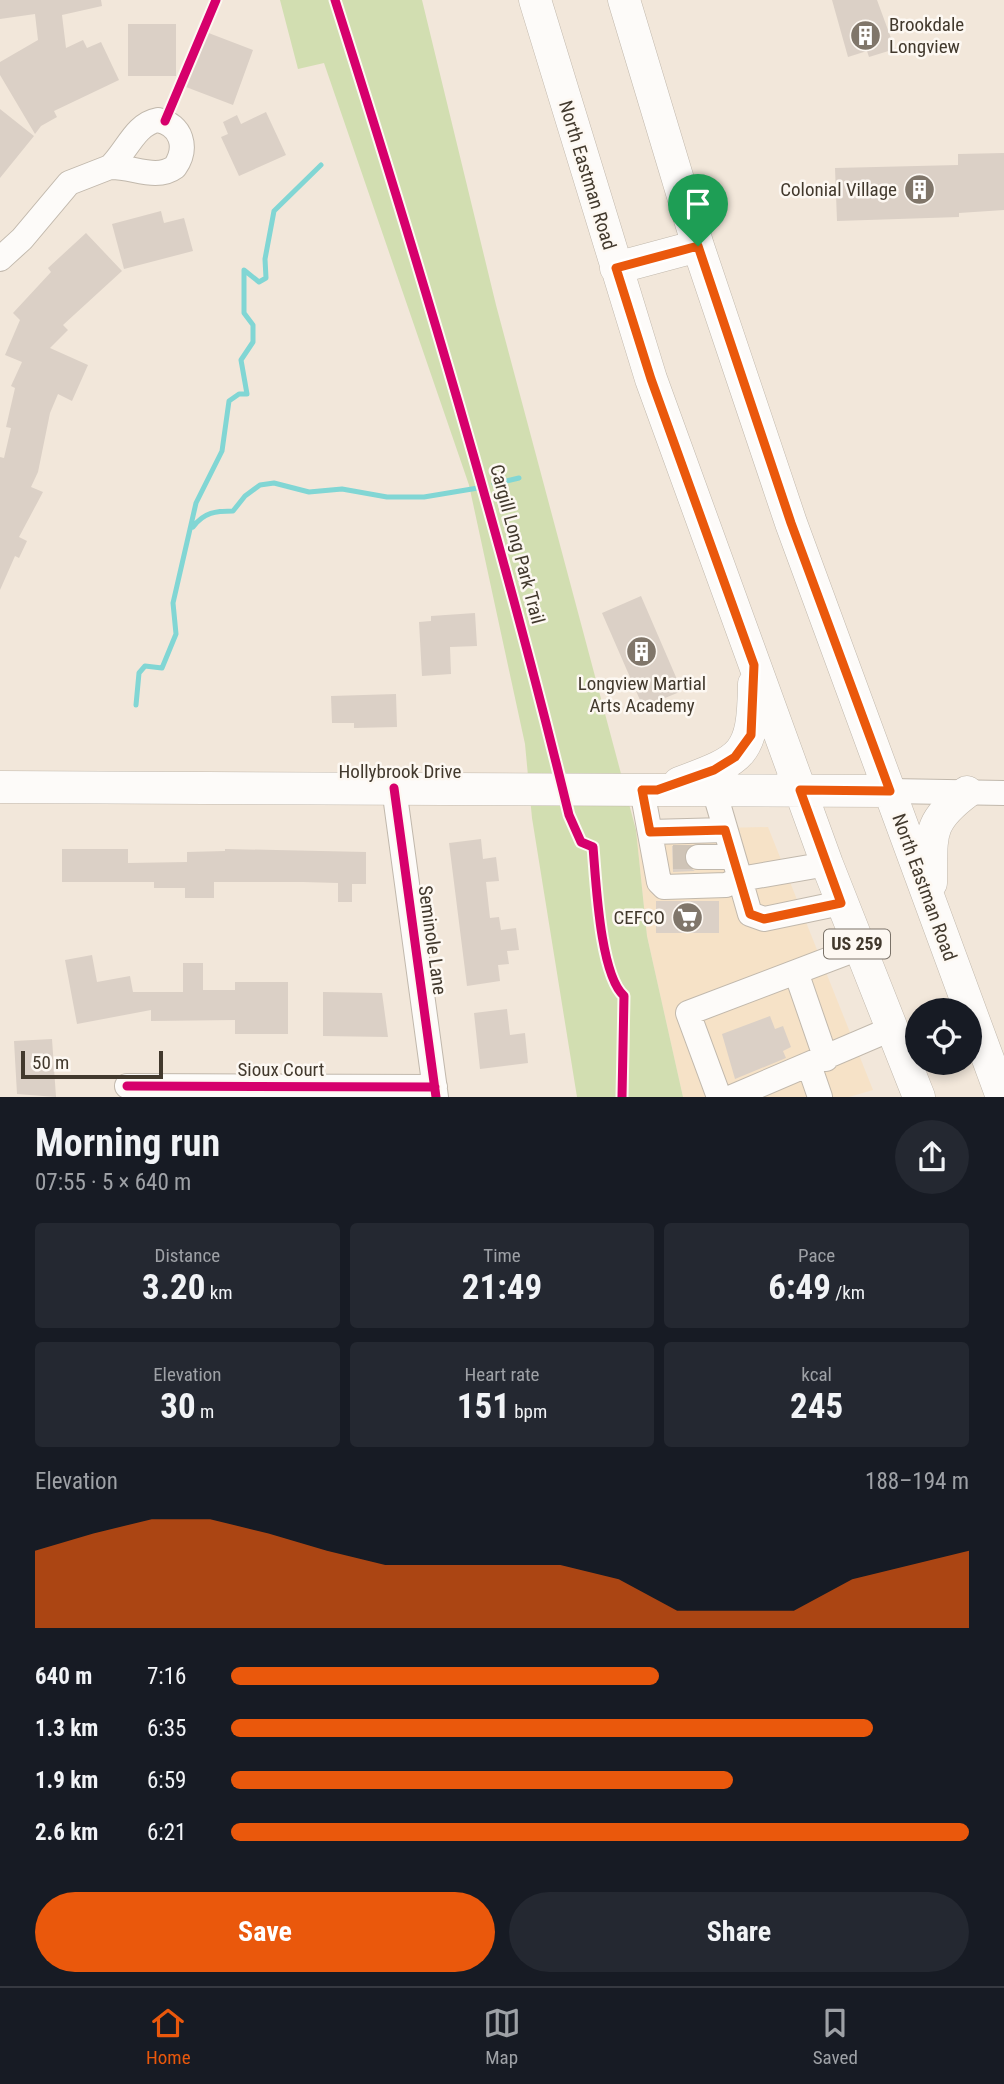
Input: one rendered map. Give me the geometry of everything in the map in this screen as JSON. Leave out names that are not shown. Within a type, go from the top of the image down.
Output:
[{"type":"main road","name":"North Eastman Road","points":[[535,0],[651,379],[841,903],[919,1097]]},
{"type":"main road","name":"North Eastman Road","points":[[624,0],[698,246],[791,523],[1002,1097]]},
{"type":"main road","points":[[616,268],[698,246]]},
{"type":"main road","points":[[650,790],[727,764],[745,745],[751,735],[753,721],[754,665]]},
{"type":"main road","name":"Hollybrook Drive","points":[[0,787],[890,791]]},
{"type":"main road","points":[[931,902],[933,830],[943,811],[967,792]]},
{"type":"street","points":[[0,259],[22,239],[69,183],[110,167]]},
{"type":"street","name":"Seminole Lane","points":[[394,788],[436,1092]]},
{"type":"street","points":[[650,790],[650,832],[664,857],[659,881],[664,887],[726,885],[736,868]]},
{"type":"street","points":[[714,790],[750,914],[764,919],[841,903]]},
{"type":"street","name":"Hollybrook Drive","points":[[890,791],[1004,793]]},
{"type":"street","points":[[650,832],[725,830]]},
{"type":"street","points":[[698,857],[736,868],[827,864]]},
{"type":"street","points":[[719,1097],[688,1013],[859,948]]},
{"type":"street","points":[[796,972],[817,1062],[820,1097]]},
{"type":"street","points":[[732,1097],[891,1029]]},
{"type":"street","name":"Sioux Court","points":[[127,1086],[436,1092]]},
{"type":"shaded area","points":[[768,827],[873,1090],[849,1097],[683,1097],[647,936],[636,830]]},
{"type":"green space","points":[[280,0],[422,0],[496,305],[636,830],[647,936],[683,1097],[577,1097],[532,818],[525,744],[469,485],[324,63],[298,69]]},
{"type":"building","points":[[0,0],[101,0],[102,6],[62,15],[66,48],[83,40],[87,48],[101,42],[119,80],[54,111],[57,117],[41,126],[35,134],[0,75],[0,62],[38,40],[35,14],[0,19]]},
{"type":"building","name":"Brookdale Longview","points":[[832,0],[877,0],[895,49],[869,57],[867,51],[848,57]]},
{"type":"building","points":[[128,24],[176,24],[176,76],[128,76]]},
{"type":"building","points":[[206,32],[253,50],[233,105],[186,87]]},
{"type":"building","points":[[0,109],[34,136],[0,178]]},
{"type":"building","points":[[266,112],[286,155],[239,176],[221,137],[228,134],[223,122],[237,115],[241,124]]},
{"type":"building","name":"Colonial Village","points":[[1004,153],[1004,210],[959,213],[959,217],[837,221],[835,168],[958,165],[958,154]]},
{"type":"building","points":[[161,211],[164,223],[184,218],[193,251],[124,269],[112,224]]},
{"type":"building","points":[[86,233],[122,271],[63,325],[68,330],[50,348],[88,365],[72,401],[58,394],[50,413],[38,472],[31,487],[43,492],[19,537],[27,541],[19,558],[15,556],[0,590],[0,457],[4,458],[11,428],[6,427],[15,388],[11,386],[22,362],[5,355],[20,320],[13,313],[51,272],[48,268]]},
{"type":"building","name":"Longview Martial Arts Academy","points":[[641,596],[682,691],[643,707],[602,613]]},
{"type":"building","points":[[475,613],[477,646],[450,647],[451,674],[422,676],[419,622],[431,621],[431,616]]},
{"type":"building","points":[[396,694],[397,727],[354,728],[354,723],[332,723],[331,696]]},
{"type":"building","points":[[481,839],[483,859],[496,857],[499,881],[486,882],[490,918],[499,917],[501,930],[516,928],[519,950],[507,951],[509,964],[498,965],[500,981],[467,986],[449,843]]},
{"type":"building","points":[[672,846],[689,846],[683,858],[686,865],[695,871],[673,872]]},
{"type":"building","points":[[62,849],[128,849],[128,863],[187,862],[187,852],[225,849],[366,852],[366,884],[352,884],[352,902],[338,902],[338,883],[303,882],[214,882],[214,898],[185,898],[185,888],[154,888],[154,882],[62,882]]},
{"type":"building","name":"CEFCO","points":[[656,901],[719,901],[719,933],[656,933]]},
{"type":"building","points":[[92,955],[97,982],[130,976],[133,992],[183,992],[183,963],[203,963],[203,990],[235,990],[235,982],[288,982],[288,1034],[235,1034],[235,1020],[151,1021],[151,1010],[77,1024],[65,960]]},
{"type":"building","points":[[323,992],[382,993],[388,1037],[323,1036]]},
{"type":"building","points":[[507,1009],[510,1035],[525,1033],[528,1063],[480,1069],[474,1013]]},
{"type":"building","points":[[770,1016],[775,1029],[783,1026],[791,1047],[783,1051],[786,1058],[735,1079],[722,1034]]},
{"type":"building","points":[[52,1039],[56,1097],[17,1094],[14,1041]]},
{"type":"waterway","points":[[136,705],[139,673],[145,666],[162,668],[176,634],[173,603],[196,503],[222,451],[229,401],[239,394],[247,394],[241,360],[253,342],[253,325],[244,313],[244,270],[259,282],[266,278],[265,259],[274,211],[321,165]]},
{"type":"waterway","points":[[494,484],[519,478]]},
{"type":"waterway","points":[[193,527],[211,513],[233,511],[245,496],[260,485],[274,483],[309,492],[342,489],[387,497],[424,497],[478,488]]},
{"type":"tunnel","points":[[673,857],[698,857]]},
{"type":"cycle path","points":[[165,121],[216,0]]},
{"type":"cycle path","name":"Cargill Long Park Trail","points":[[335,0],[459,406],[569,815],[581,842],[593,847],[604,949],[609,969],[624,996],[622,1097]]},
{"type":"cycle path","points":[[394,788],[436,1097]]},
{"type":"cycle path","points":[[127,1086],[435,1087]]},
{"type":"place","name":"Brookdale Longview","points":[[866,35]]},
{"type":"place","name":"Colonial Village","points":[[920,189]]},
{"type":"place","name":"Longview Martial Arts Academy","points":[[642,652]]},
{"type":"place","name":"CEFCO","points":[[688,917]]},
{"type":"route","points":[[698,246],[791,523],[890,791],[800,790],[841,903],[764,919],[750,914],[725,830],[650,832],[642,790],[657,790],[727,764],[745,745],[751,735],[753,721],[754,665],[651,379],[616,268],[698,246]]}]
